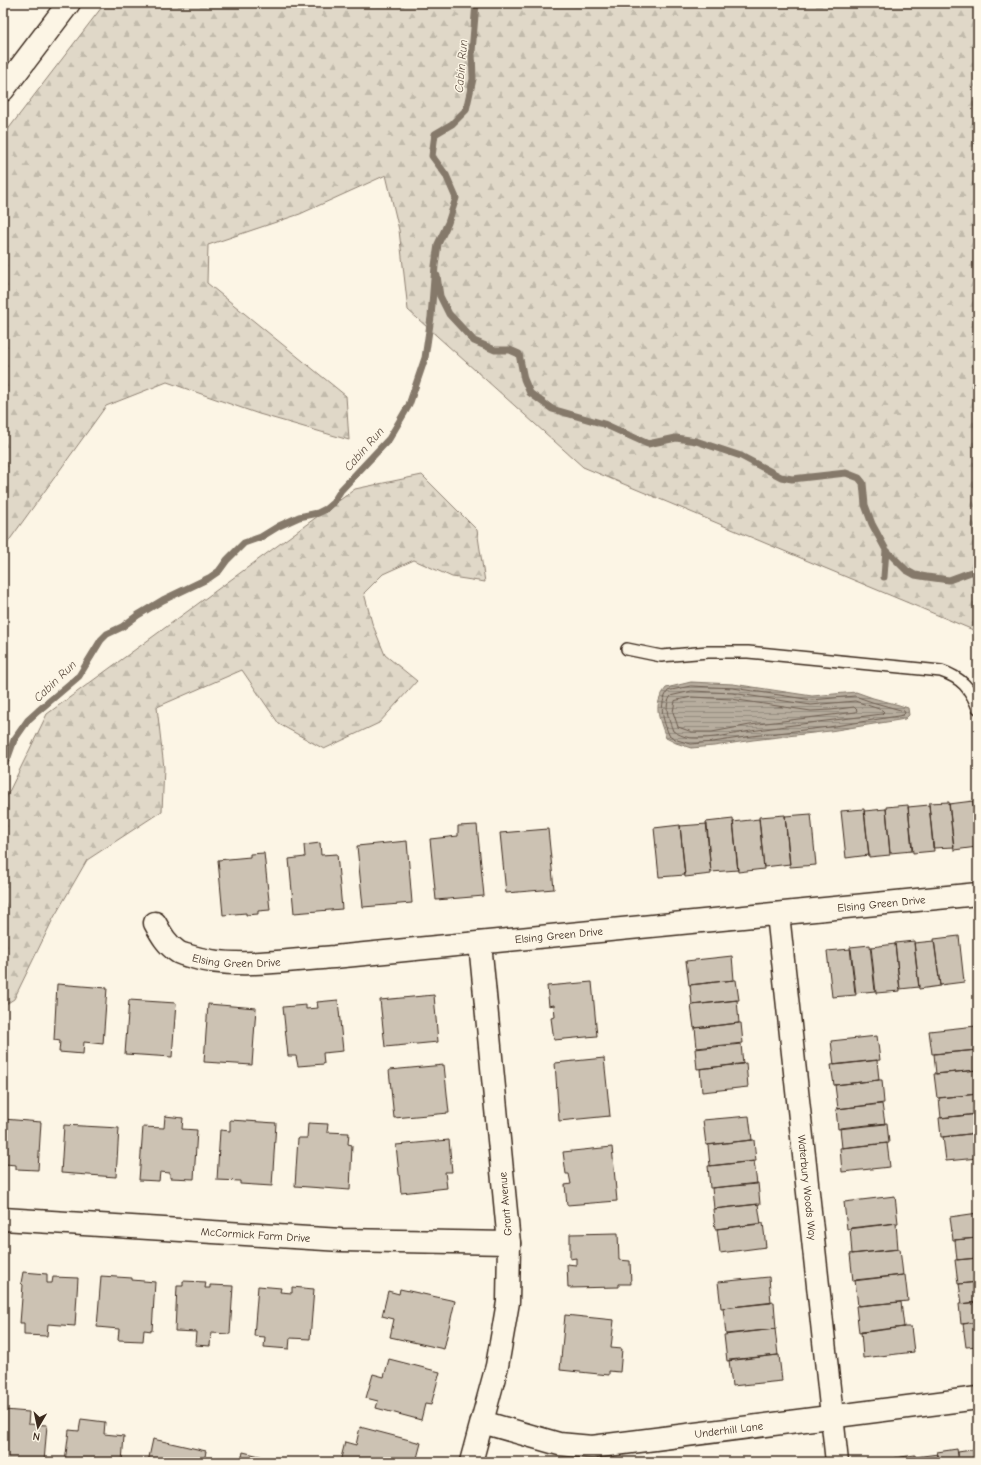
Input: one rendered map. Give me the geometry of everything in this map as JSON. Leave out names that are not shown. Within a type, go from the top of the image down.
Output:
[{"type":"main road","points":[[3,90],[69,3]]},
{"type":"main road","name":"Elsing Green Drive","points":[[155,923],[165,941],[178,952],[196,958],[221,962],[249,963],[334,957],[978,894]]},
{"type":"main road","name":"Waterbury Woods Way","points":[[778,914],[836,1462]]},
{"type":"main road","name":"Grant Avenue","points":[[471,1462],[497,1366],[508,1302],[509,1243],[480,943]]},
{"type":"main road","name":"McCormick Farm Drive","points":[[3,1219],[341,1240],[509,1243]]},
{"type":"main road","name":"Underhill Lane","points":[[482,1422],[559,1444],[592,1447],[978,1398]]},
{"type":"lane","points":[[627,649],[661,656],[708,652],[748,652],[941,671],[953,675],[963,682],[974,697],[978,708]]},
{"type":"green space","points":[[105,3],[978,3],[978,632],[583,467],[408,310],[399,230],[386,175],[300,214],[208,245],[207,283],[346,396],[349,440],[259,414],[167,382],[106,406],[3,549],[3,136]]},
{"type":"green space","points":[[422,475],[477,530],[485,582],[452,577],[414,560],[383,574],[364,593],[372,623],[385,655],[417,681],[379,723],[324,749],[279,724],[242,670],[157,707],[164,768],[162,811],[87,860],[53,919],[14,999],[3,1006],[3,804],[47,714],[355,489]]},
{"type":"water","points":[[691,682],[733,684],[812,696],[856,692],[908,708],[909,715],[905,719],[830,731],[691,748],[666,738],[659,718],[658,706],[659,700],[666,688]]},
{"type":"building","points":[[973,801],[977,847],[954,850],[949,804]]},
{"type":"building","points":[[949,802],[954,847],[933,848],[929,803]]},
{"type":"building","points":[[908,805],[912,851],[890,853],[886,807]]},
{"type":"building","points":[[929,805],[934,851],[913,853],[908,807]]},
{"type":"building","points":[[864,809],[869,855],[846,858],[841,811]]},
{"type":"building","points":[[886,809],[890,855],[869,857],[864,811]]},
{"type":"building","points":[[811,814],[816,865],[790,867],[785,816]]},
{"type":"building","points":[[785,815],[790,864],[764,867],[759,817]]},
{"type":"building","points":[[733,819],[738,870],[711,872],[706,822]]},
{"type":"building","points":[[759,819],[764,869],[738,872],[733,822]]},
{"type":"building","points":[[707,824],[711,874],[685,877],[680,826]]},
{"type":"building","points":[[477,825],[484,896],[436,900],[430,839],[458,836],[458,826]]},
{"type":"building","points":[[680,825],[685,875],[659,877],[654,828]]},
{"type":"building","points":[[548,829],[554,889],[506,893],[500,833]]},
{"type":"building","points":[[407,841],[412,903],[363,907],[357,846]]},
{"type":"building","points":[[320,843],[321,855],[337,854],[342,909],[294,913],[289,859],[305,857],[304,845]]},
{"type":"building","points":[[264,853],[270,910],[258,911],[258,914],[246,915],[246,913],[223,915],[218,860],[250,857],[250,854]]},
{"type":"building","points":[[959,936],[964,982],[940,985],[934,939]]},
{"type":"building","points":[[914,941],[919,987],[900,989],[895,943]]},
{"type":"building","points":[[934,941],[940,986],[919,989],[914,943]]},
{"type":"building","points":[[895,944],[900,991],[876,993],[871,947]]},
{"type":"building","points":[[870,945],[875,991],[855,993],[850,947]]},
{"type":"building","points":[[851,949],[856,995],[832,997],[827,951]]},
{"type":"building","points":[[732,956],[734,980],[689,985],[686,961]]},
{"type":"building","points":[[736,980],[739,1000],[692,1005],[690,985]]},
{"type":"building","points":[[592,982],[597,1036],[554,1040],[551,1018],[555,1017],[554,1005],[549,1006],[547,986]]},
{"type":"building","points":[[57,984],[107,988],[103,1044],[84,1042],[83,1054],[59,1052],[60,1041],[54,1040]]},
{"type":"building","points":[[434,995],[438,1042],[385,1047],[380,1000]]},
{"type":"building","points":[[129,1000],[176,1003],[172,1057],[125,1054]]},
{"type":"building","points":[[338,1000],[343,1051],[323,1053],[324,1064],[298,1066],[296,1056],[288,1056],[283,1007],[306,1005],[306,1009],[318,1008],[317,1002]]},
{"type":"building","points":[[737,1000],[739,1023],[694,1028],[691,1005]]},
{"type":"building","points":[[208,1004],[256,1008],[252,1065],[204,1062]]},
{"type":"building","points":[[741,1023],[743,1043],[697,1048],[695,1028]]},
{"type":"building","points":[[976,1026],[978,1050],[932,1054],[929,1031]]},
{"type":"building","points":[[877,1036],[880,1060],[834,1065],[831,1041]]},
{"type":"building","points":[[741,1044],[743,1064],[697,1069],[695,1049]]},
{"type":"building","points":[[978,1050],[978,1070],[936,1074],[934,1054]]},
{"type":"building","points":[[604,1058],[610,1116],[559,1121],[555,1063]]},
{"type":"building","points":[[877,1060],[879,1080],[834,1085],[831,1065]]},
{"type":"building","points":[[746,1063],[748,1087],[702,1092],[700,1069]]},
{"type":"building","points":[[444,1065],[449,1113],[394,1118],[389,1070]]},
{"type":"building","points":[[978,1070],[978,1094],[937,1098],[934,1074]]},
{"type":"building","points":[[882,1080],[884,1103],[838,1109],[835,1085]]},
{"type":"building","points":[[978,1094],[978,1114],[941,1118],[939,1098]]},
{"type":"building","points":[[882,1104],[885,1124],[838,1129],[836,1109]]},
{"type":"building","points":[[978,1114],[978,1133],[941,1137],[939,1118]]},
{"type":"building","points":[[165,1116],[183,1118],[182,1129],[197,1130],[194,1179],[170,1178],[170,1173],[160,1172],[159,1181],[139,1180],[143,1127],[164,1128]]},
{"type":"building","points":[[749,1116],[752,1140],[706,1145],[703,1120]]},
{"type":"building","points":[[3,1119],[41,1122],[38,1170],[16,1169],[16,1165],[5,1164],[3,1170]]},
{"type":"building","points":[[230,1120],[276,1123],[272,1186],[240,1184],[240,1181],[217,1180],[220,1130],[230,1131]]},
{"type":"building","points":[[308,1123],[328,1124],[327,1132],[349,1133],[348,1144],[352,1145],[350,1190],[295,1186],[298,1138],[307,1138]]},
{"type":"building","points":[[887,1123],[889,1143],[842,1148],[840,1128]]},
{"type":"building","points":[[64,1125],[119,1128],[116,1177],[61,1173]]},
{"type":"building","points":[[978,1133],[978,1158],[946,1161],[943,1137]]},
{"type":"building","points":[[449,1140],[452,1172],[445,1172],[447,1188],[401,1193],[396,1145]]},
{"type":"building","points":[[754,1140],[756,1161],[710,1166],[708,1145]]},
{"type":"building","points":[[887,1143],[890,1167],[842,1172],[840,1148]]},
{"type":"building","points":[[612,1147],[617,1201],[567,1205],[565,1185],[571,1184],[569,1174],[566,1174],[563,1152]]},
{"type":"building","points":[[754,1161],[757,1184],[710,1188],[708,1166]]},
{"type":"building","points":[[758,1183],[760,1204],[714,1209],[712,1188]]},
{"type":"building","points":[[895,1196],[898,1223],[847,1229],[844,1202]]},
{"type":"building","points":[[758,1204],[761,1224],[715,1229],[713,1209]]},
{"type":"building","points":[[978,1213],[978,1238],[953,1240],[950,1217]]},
{"type":"building","points":[[763,1223],[766,1247],[720,1253],[717,1229]]},
{"type":"building","points":[[896,1223],[898,1249],[852,1254],[850,1228]]},
{"type":"building","points":[[618,1233],[619,1260],[630,1261],[631,1284],[619,1284],[619,1287],[568,1288],[567,1264],[576,1265],[576,1258],[570,1259],[570,1234]]},
{"type":"building","points":[[978,1238],[978,1258],[957,1260],[955,1240]]},
{"type":"building","points":[[900,1249],[903,1275],[853,1281],[850,1254]]},
{"type":"building","points":[[978,1258],[978,1282],[958,1284],[955,1260]]},
{"type":"building","points":[[23,1272],[47,1274],[47,1283],[52,1283],[53,1277],[78,1278],[75,1326],[48,1324],[47,1336],[24,1335],[24,1323],[20,1323],[23,1285],[21,1283]]},
{"type":"building","points":[[905,1275],[908,1301],[858,1306],[855,1280]]},
{"type":"building","points":[[101,1276],[132,1278],[132,1280],[155,1282],[152,1331],[144,1330],[143,1341],[118,1340],[119,1329],[97,1327]]},
{"type":"building","points":[[769,1277],[771,1303],[721,1308],[718,1282]]},
{"type":"building","points":[[183,1281],[206,1282],[205,1288],[210,1288],[210,1285],[233,1286],[230,1334],[211,1333],[210,1346],[195,1345],[196,1332],[175,1331],[177,1286],[183,1286]]},
{"type":"building","points":[[978,1282],[978,1302],[962,1304],[959,1284]]},
{"type":"building","points":[[258,1286],[281,1288],[280,1292],[292,1293],[292,1287],[314,1289],[310,1339],[290,1338],[289,1349],[264,1347],[265,1337],[254,1336]]},
{"type":"building","points":[[400,1289],[455,1301],[444,1349],[390,1337],[394,1319],[382,1316],[388,1291],[399,1294]]},
{"type":"building","points":[[774,1302],[776,1329],[726,1334],[723,1308]]},
{"type":"building","points":[[901,1302],[904,1327],[859,1333],[856,1306]]},
{"type":"building","points":[[978,1302],[978,1322],[961,1324],[959,1304]]},
{"type":"building","points":[[565,1315],[614,1320],[611,1348],[622,1349],[620,1372],[609,1371],[609,1375],[560,1370]]},
{"type":"building","points":[[978,1322],[978,1346],[966,1347],[963,1324]]},
{"type":"building","points":[[911,1327],[914,1352],[863,1358],[861,1332]]},
{"type":"building","points":[[775,1329],[778,1355],[727,1361],[724,1335]]},
{"type":"building","points":[[779,1355],[782,1381],[732,1386],[729,1360]]},
{"type":"building","points":[[389,1359],[440,1372],[431,1405],[425,1404],[421,1420],[376,1408],[378,1401],[366,1398],[373,1374],[384,1377]]},
{"type":"building","points":[[4,1410],[29,1412],[28,1424],[47,1425],[44,1462],[3,1462]]},
{"type":"building","points":[[81,1419],[105,1422],[104,1434],[124,1436],[122,1462],[65,1462],[69,1430],[79,1431]]},
{"type":"building","points":[[360,1427],[421,1443],[416,1462],[340,1462],[345,1442],[356,1445]]},
{"type":"building","points":[[153,1439],[206,1451],[204,1462],[148,1462]]},
{"type":"building","points":[[957,1449],[959,1462],[939,1462],[937,1452]]},
{"type":"building","points":[[978,1449],[978,1462],[959,1462],[958,1452]]},
{"type":"building","points":[[243,1452],[268,1458],[268,1462],[241,1462]]},
{"type":"building","points":[[938,1454],[939,1462],[916,1462],[915,1457]]},
{"type":"building","points":[[915,1455],[916,1462],[895,1462],[894,1458]]},
{"type":"building","points":[[894,1459],[895,1462],[870,1462],[870,1460],[878,1461]]},
{"type":"waterway","name":"Cabin Run","points":[[3,767],[14,740],[28,720],[79,676],[101,640],[107,634],[122,627],[138,615],[163,600],[209,578],[219,571],[227,560],[244,543],[261,537],[279,526],[299,517],[318,513],[326,509],[333,503],[341,490],[389,439],[409,405],[425,358],[431,317],[438,244],[448,223],[456,198],[446,175],[432,156],[435,134],[452,124],[466,110],[473,79],[472,52],[476,3]]},
{"type":"waterway","points":[[437,276],[440,296],[449,314],[474,341],[495,350],[510,350],[519,354],[524,379],[530,393],[552,409],[604,424],[648,444],[676,438],[696,441],[741,456],[781,477],[792,479],[846,473],[859,478],[863,483],[865,505],[872,524],[886,550],[906,570],[915,575],[949,580],[971,572],[978,572]]},
{"type":"waterway","points":[[884,577],[886,550]]}]
